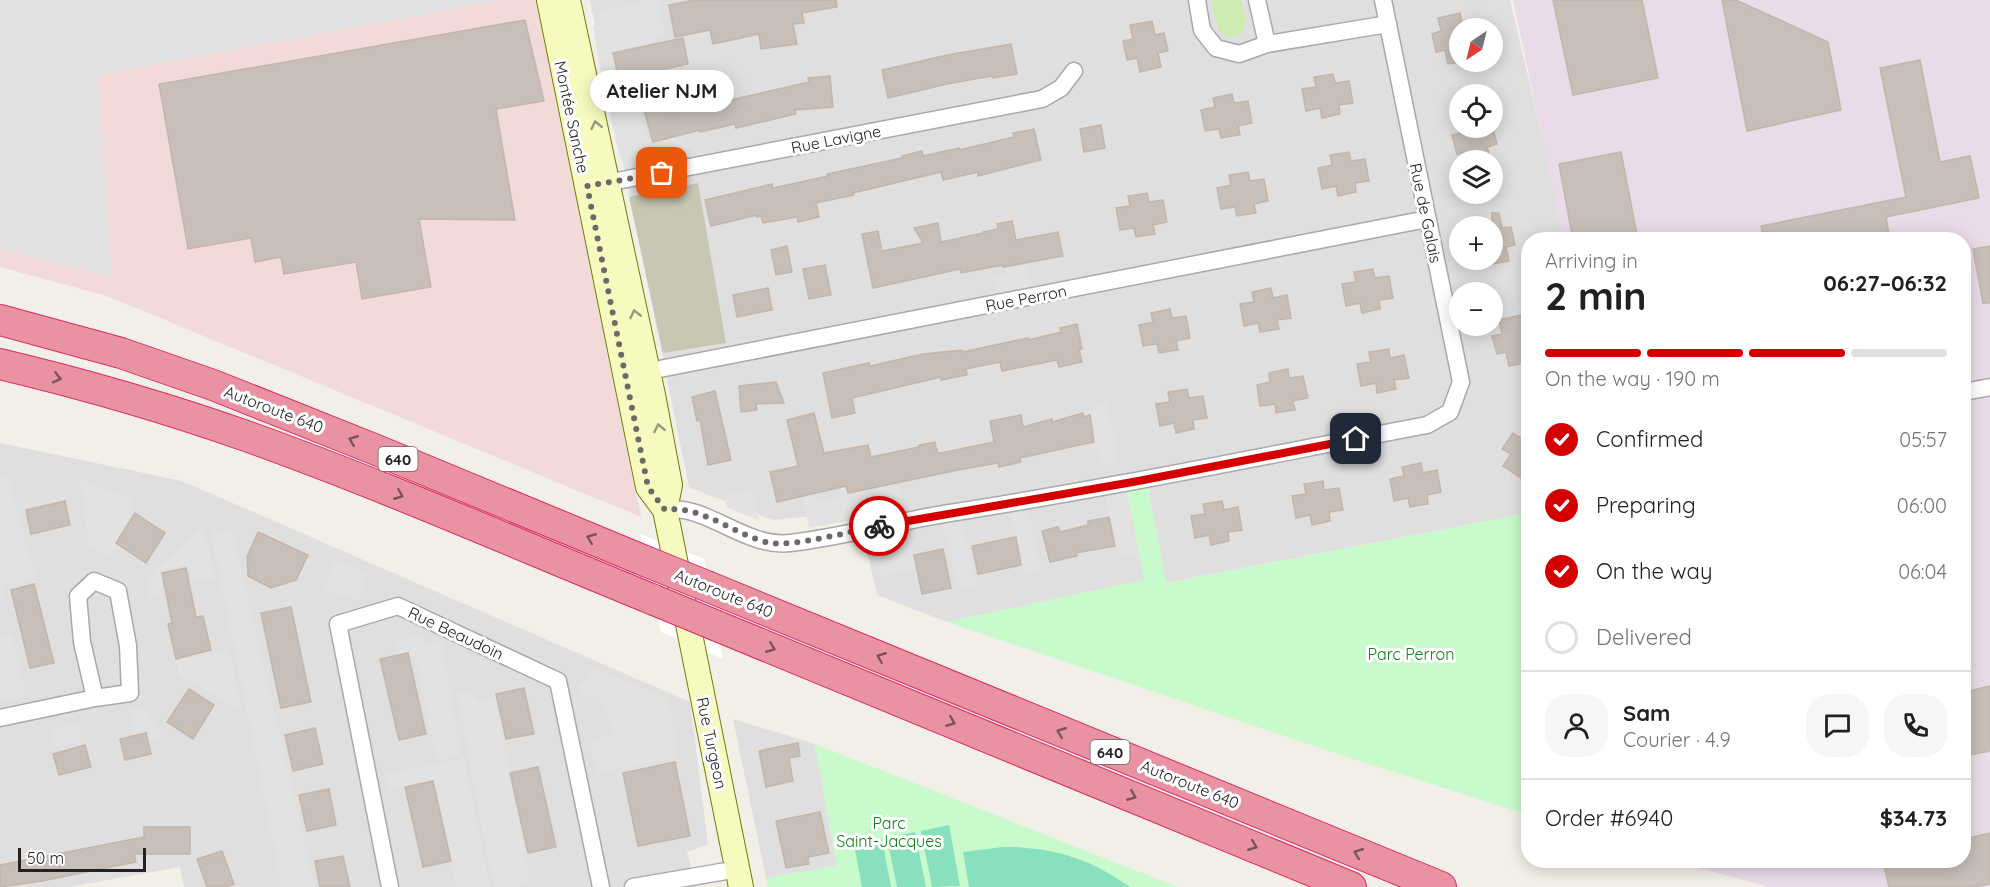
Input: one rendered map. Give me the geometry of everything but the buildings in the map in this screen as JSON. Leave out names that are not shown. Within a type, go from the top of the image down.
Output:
[{"type":"highway","points":[[0,303],[60,324],[148,362]]},
{"type":"highway","name":"Autoroute 640","points":[[0,320],[148,362],[323,428],[645,561],[696,593],[1441,887]]},
{"type":"highway","name":"Autoroute 640","points":[[0,364],[126,397],[249,437],[361,480],[1352,887]]},
{"type":"street","name":"Montée Sanche","points":[[549,0],[648,371],[670,485],[665,510]]},
{"type":"street","name":"Montée Sanche","points":[[568,0],[624,376],[648,487],[665,510],[696,593]]},
{"type":"street","points":[[1197,0],[1202,30],[1216,48],[1239,54],[1267,44],[1388,24]]},
{"type":"street","points":[[1257,0],[1267,44]]},
{"type":"street","name":"Rue de Galais","points":[[665,510],[684,509],[768,543],[791,543],[896,522],[1133,482],[1427,425],[1450,412],[1461,382],[1383,0]]},
{"type":"street","name":"Rue Lavigne","points":[[597,185],[1042,99],[1061,88],[1074,71]]},
{"type":"street","name":"Rue Perron","points":[[624,376],[1427,219]]},
{"type":"street","points":[[1971,391],[1990,387]]},
{"type":"street","points":[[0,718],[130,693],[128,646],[118,591],[94,581],[78,596],[82,642],[95,698]]},
{"type":"street","name":"Rue Turgeon","points":[[696,593],[739,878]]},
{"type":"street","name":"Rue Beaudoin","points":[[390,887],[338,624],[398,606],[558,681],[601,887]]},
{"type":"street","points":[[633,887],[739,878]]},
{"type":"shaded area","points":[[0,0],[537,0],[641,517],[107,296],[0,267]]},
{"type":"shaded area","points":[[0,0],[503,0],[98,75],[112,277],[0,249]]},
{"type":"shaded area","points":[[590,0],[1510,0],[1562,232],[1521,232],[1521,514],[1165,583],[1148,486],[1126,486],[1145,580],[947,622],[877,595],[858,512],[772,520],[689,487]]},
{"type":"shaded area","points":[[657,0],[664,33],[654,36],[655,41],[611,51],[618,80],[635,77],[640,100],[607,106],[593,26],[601,24],[598,12]]},
{"type":"shaded area","points":[[1513,0],[1990,0],[1990,887],[1770,887],[1698,868],[1971,868],[1971,232],[1562,232]]},
{"type":"shaded area","points":[[638,102],[649,145],[684,135],[690,161],[638,168],[632,157],[620,158],[609,110]]},
{"type":"shaded area","points":[[698,183],[726,343],[663,353],[629,197]]},
{"type":"shaded area","points":[[1023,241],[1031,287],[998,294],[993,277],[1005,275],[1005,269],[1022,266],[1018,242]]},
{"type":"shaded area","points":[[1107,403],[1119,462],[1100,465],[1089,408]]},
{"type":"shaded area","points":[[0,443],[182,481],[690,702],[708,844],[687,852],[696,887],[184,887],[180,867],[69,887],[0,887]]},
{"type":"shaded area","points":[[839,457],[848,503],[880,498],[873,461],[880,460],[886,488],[898,486],[907,510],[809,528],[799,474],[807,471],[816,502],[841,497],[833,458]]},
{"type":"shaded area","points":[[8,476],[36,579],[3,587],[6,600],[0,602],[0,480]]},
{"type":"shaded area","points":[[80,480],[135,499],[113,556],[89,546]]},
{"type":"shaded area","points":[[1125,486],[1137,553],[1117,556],[1105,490]]},
{"type":"shaded area","points":[[752,490],[759,520],[726,507],[726,493]]},
{"type":"shaded area","points":[[1027,505],[1041,572],[1025,575],[1010,509]]},
{"type":"shaded area","points":[[962,520],[976,585],[957,588],[943,523]]},
{"type":"shaded area","points":[[203,526],[215,578],[195,582],[186,565],[160,571],[163,595],[149,598],[149,576]]},
{"type":"shaded area","points":[[232,529],[315,887],[282,887],[211,532]]},
{"type":"shaded area","points":[[909,531],[915,569],[882,576],[873,539]]},
{"type":"shaded area","points":[[334,560],[368,572],[358,600],[324,588]]},
{"type":"shaded area","points":[[12,635],[26,696],[0,702],[0,637]]},
{"type":"shaded area","points":[[422,635],[426,644],[441,640],[461,755],[437,760],[415,656],[401,658],[396,641]]},
{"type":"shaded area","points":[[229,649],[241,710],[178,675],[178,660]]},
{"type":"shaded area","points":[[591,666],[668,699],[678,758],[597,773],[589,741],[615,734],[597,694],[580,697],[577,684],[590,678]]},
{"type":"shaded area","points":[[470,691],[478,701],[495,697],[530,884],[493,887],[457,693]]},
{"type":"shaded area","points":[[145,707],[162,737],[151,741],[147,729],[135,732],[129,710]]},
{"type":"shaded area","points":[[733,719],[815,744],[837,866],[766,878]]},
{"type":"shaded area","points":[[78,724],[82,742],[55,747],[51,729]]},
{"type":"shaded area","points":[[464,758],[490,887],[456,887],[434,781],[388,790],[384,774]]},
{"type":"green space","points":[[1211,0],[1241,0],[1245,23],[1240,35],[1227,37],[1219,31]]},
{"type":"green space","name":"Parc Perron","points":[[1126,486],[1148,486],[1166,583],[1521,514],[1521,813],[1341,755],[947,622],[1144,580]]},
{"type":"green space","name":"Parc Saint-Jacques","points":[[815,744],[1178,887],[768,887],[766,878],[837,866]]},
{"type":"green space","points":[[949,825],[960,886],[932,887],[921,831]]},
{"type":"green space","points":[[915,832],[926,887],[897,887],[887,838]]},
{"type":"green space","points":[[882,839],[891,887],[862,887],[854,844]]},
{"type":"green space","points":[[1003,847],[1038,849],[1070,856],[1100,869],[1130,887],[969,887],[963,852]]},
{"type":"pier","points":[[640,534],[704,559],[723,659],[661,632]]},
{"type":"way so far","points":[[662,173],[587,186],[648,487],[665,510],[684,509],[768,543],[791,543],[879,526]]},
{"type":"place","name":"Atelier NJM","points":[[662,173]]},
{"type":"route","points":[[879,526],[1133,482],[1356,439]]}]
